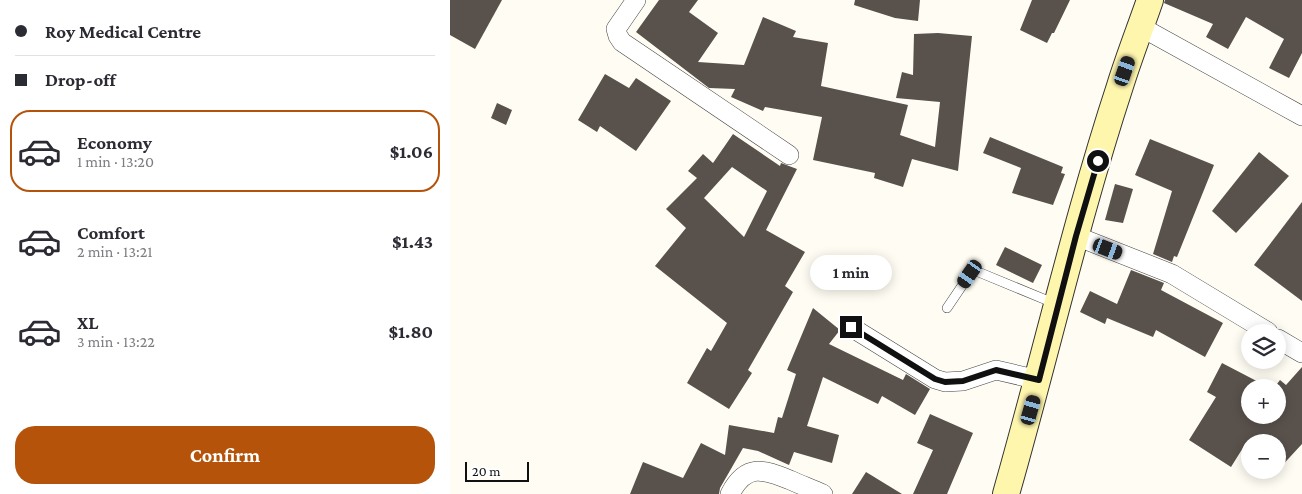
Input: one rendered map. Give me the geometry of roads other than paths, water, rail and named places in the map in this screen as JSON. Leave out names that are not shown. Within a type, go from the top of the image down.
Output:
[{"type":"main road","points":[[1006,494],[1039,380],[1076,236],[1120,86],[1150,0]]},
{"type":"street","points":[[636,0],[616,29],[622,42],[789,156]]},
{"type":"street","points":[[1140,27],[1302,116]]},
{"type":"street","points":[[1076,236],[1172,274],[1255,324]]},
{"type":"street","points":[[851,327],[935,379],[945,382],[963,381],[996,370],[1039,380]]},
{"type":"street","points":[[1286,343],[1302,353]]},
{"type":"street","points":[[730,494],[741,479],[758,470],[768,471],[823,494]]},
{"type":"lane","points":[[947,308],[970,274],[976,271],[1058,305]]}]
